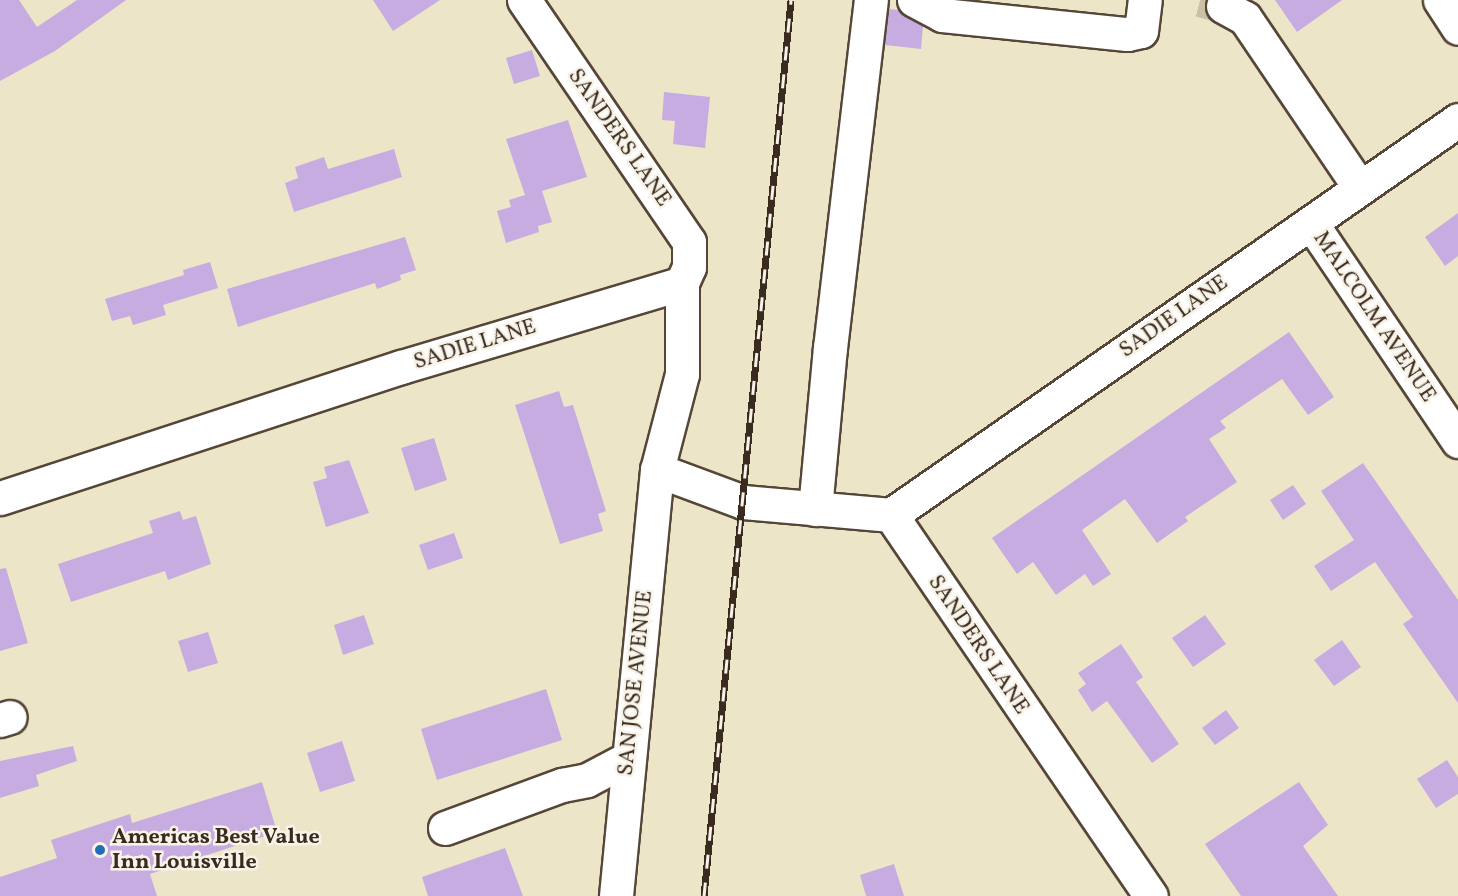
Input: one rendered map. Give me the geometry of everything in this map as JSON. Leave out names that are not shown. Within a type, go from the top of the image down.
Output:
[{"type":"street","name":"SANDERS LANE","points":[[524,0],[685,234],[689,267],[682,283]]},
{"type":"street","points":[[815,508],[830,348],[871,0]]},
{"type":"street","points":[[914,0],[942,15],[1127,34],[1141,31],[1145,0]]},
{"type":"street","points":[[1440,0],[1458,28]]},
{"type":"street","points":[[1223,6],[1245,18],[1360,188]]},
{"type":"street","name":"SADIE LANE","points":[[891,515],[1458,120]]},
{"type":"street","name":"MALCOLM AVENUE","points":[[1311,223],[1458,441]]},
{"type":"street","points":[[682,283],[681,374],[657,471],[743,502],[891,515]]},
{"type":"street","name":"SADIE LANE","points":[[0,498],[402,367],[682,283]]},
{"type":"street","name":"SAN JOSE AVENUE","points":[[615,896],[657,471]]},
{"type":"street","name":"SANDERS LANE","points":[[891,515],[1151,896]]},
{"type":"street","points":[[445,828],[562,785],[587,780],[629,758]]},
{"type":"building","points":[[0,0],[19,0],[37,27],[77,0],[126,0],[55,51],[0,81]]},
{"type":"building","points":[[373,0],[440,0],[393,31]]},
{"type":"building","points":[[1275,0],[1342,0],[1297,32]]},
{"type":"building","points":[[889,9],[898,10],[923,26],[921,49],[885,45]]},
{"type":"building","points":[[532,50],[540,76],[514,84],[506,58]]},
{"type":"building","points":[[664,92],[710,97],[705,148],[673,144],[675,121],[662,120]]},
{"type":"building","points":[[568,120],[587,177],[542,191],[552,222],[538,226],[539,232],[506,243],[497,211],[511,207],[509,200],[525,195],[506,139]]},
{"type":"building","points":[[394,149],[402,177],[294,212],[285,183],[298,178],[295,167],[324,157],[328,169]]},
{"type":"building","points":[[1458,213],[1458,256],[1445,266],[1425,237]]},
{"type":"building","points":[[405,237],[416,270],[400,275],[401,280],[377,289],[375,283],[238,327],[227,289]]},
{"type":"building","points":[[210,262],[218,288],[163,305],[166,315],[133,325],[130,316],[112,321],[105,299],[184,275],[183,270]]},
{"type":"building","points":[[1289,332],[1334,397],[1308,415],[1282,379],[1220,421],[1226,428],[1209,439],[1237,482],[1185,517],[1188,521],[1157,543],[1125,499],[1082,530],[1111,574],[1093,586],[1085,574],[1056,595],[1033,562],[1017,574],[992,538]]},
{"type":"building","points":[[559,391],[564,407],[573,405],[606,511],[598,514],[603,531],[560,544],[515,405]]},
{"type":"building","points":[[434,438],[447,480],[415,491],[401,448]]},
{"type":"building","points":[[349,460],[369,513],[326,527],[313,482],[327,478],[324,467]]},
{"type":"building","points":[[1363,463],[1458,600],[1458,703],[1403,624],[1413,617],[1375,562],[1331,591],[1314,566],[1354,540],[1321,491]]},
{"type":"building","points":[[1293,485],[1306,504],[1283,520],[1270,500]]},
{"type":"building","points":[[180,511],[183,520],[196,516],[211,564],[168,580],[165,571],[71,602],[58,564],[153,533],[149,521]]},
{"type":"building","points":[[454,533],[463,558],[428,570],[419,545]]},
{"type":"building","points":[[6,568],[28,643],[0,651],[0,569]]},
{"type":"building","points":[[364,615],[374,644],[343,655],[334,625]]},
{"type":"building","points":[[1205,615],[1226,644],[1193,667],[1172,638]]},
{"type":"building","points":[[208,632],[218,663],[188,672],[178,641]]},
{"type":"building","points":[[1342,640],[1361,667],[1334,686],[1314,660]]},
{"type":"building","points":[[1121,644],[1143,677],[1136,682],[1179,744],[1152,763],[1107,701],[1092,712],[1078,690],[1086,684],[1078,673]]},
{"type":"building","points":[[546,689],[562,740],[437,780],[421,729]]},
{"type":"building","points":[[1226,710],[1239,728],[1215,745],[1202,728]]},
{"type":"building","points":[[342,741],[355,781],[320,792],[307,753]]},
{"type":"building","points":[[73,746],[77,761],[36,775],[39,786],[0,798],[0,761]]},
{"type":"building","points":[[1447,760],[1458,777],[1458,794],[1436,808],[1417,779]]},
{"type":"building","points":[[262,782],[277,832],[150,874],[157,896],[0,896],[0,877],[57,858],[51,840],[130,814],[132,823]]},
{"type":"building","points":[[1299,782],[1328,825],[1303,846],[1338,896],[1241,896],[1205,844]]},
{"type":"building","points":[[505,848],[523,896],[428,896],[422,877]]},
{"type":"building","points":[[894,864],[904,896],[866,896],[860,875]]},
{"type":"tunnel","points":[[1200,0],[1223,6]]},
{"type":"railway","points":[[704,896],[791,0]]},
{"type":"place","name":"Americas Best Value Inn Louisville","points":[[100,850]]}]
